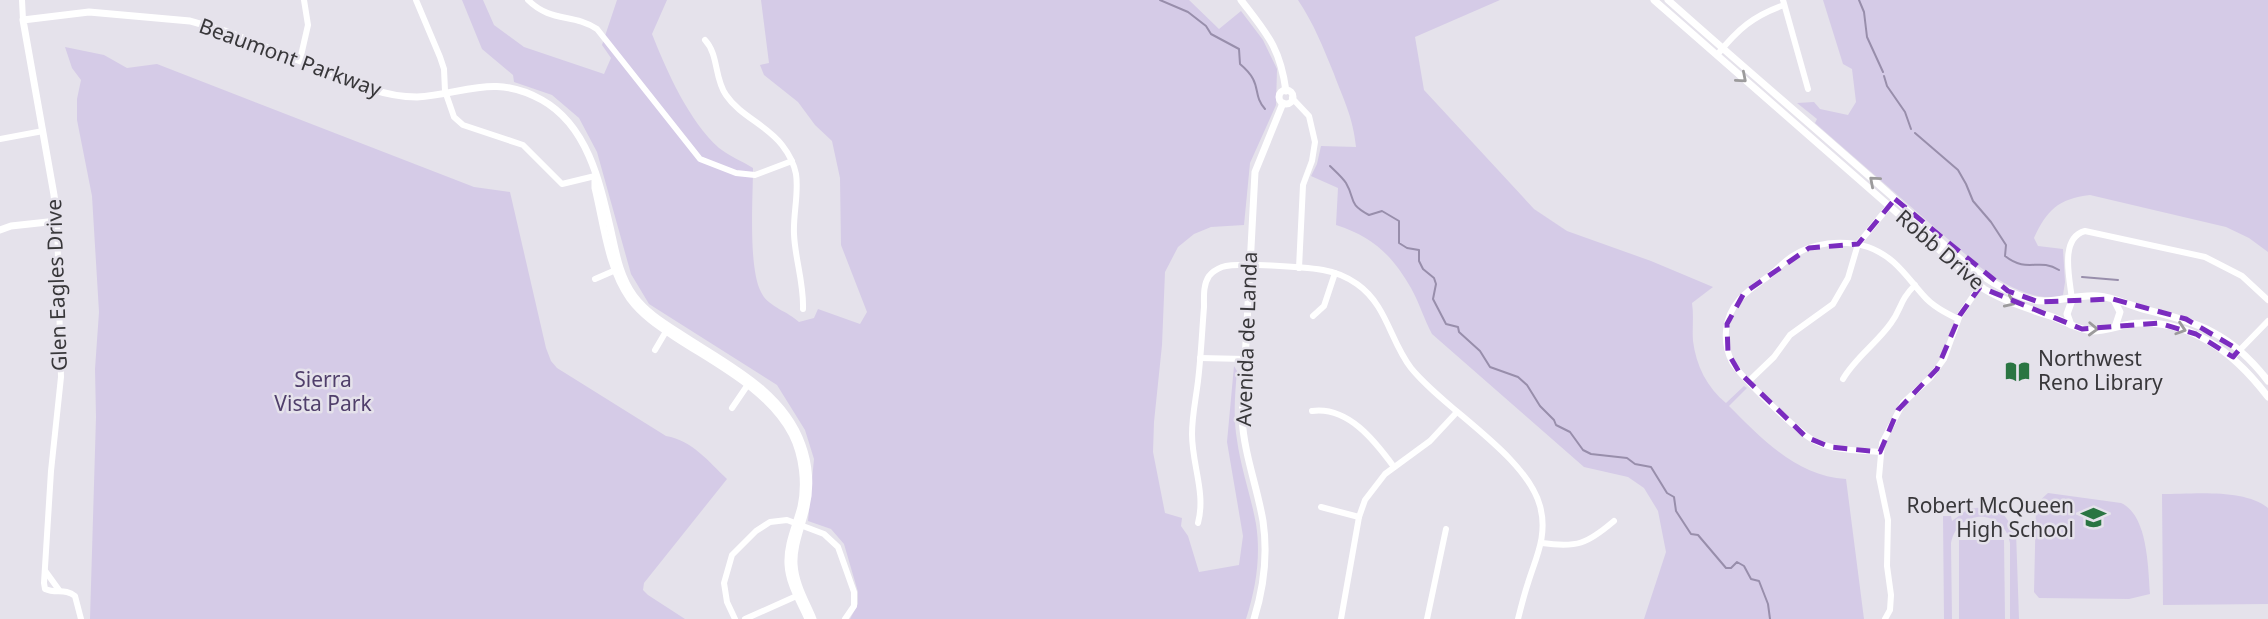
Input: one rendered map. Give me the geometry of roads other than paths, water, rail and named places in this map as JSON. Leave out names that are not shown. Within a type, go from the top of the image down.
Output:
[{"type":"street","name":"Glen Eagles Drive","points":[[22,0],[23,20],[57,221],[61,377],[51,471],[46,589],[67,591],[75,596],[81,619]]},
{"type":"street","points":[[300,60],[308,25],[304,0]]},
{"type":"street","points":[[416,0],[440,57],[444,69],[445,91],[451,111],[458,121],[523,145],[562,184],[595,176]]},
{"type":"street","points":[[528,0],[550,16],[579,21],[597,29],[700,159],[736,173],[755,175],[769,172],[792,161]]},
{"type":"street","name":"Avenida de Landa","points":[[1241,0],[1275,47],[1283,69],[1286,91],[1279,96],[1283,103],[1255,172],[1249,266],[1243,435],[1263,519],[1266,553],[1263,588],[1254,619]]},
{"type":"street","name":"Robb Drive","points":[[1654,0],[1980,286],[2016,305],[2093,331],[2148,322],[2172,326],[2206,339],[2233,357],[2268,397]]},
{"type":"street","name":"Robb Drive","points":[[1668,0],[1976,271],[2001,287],[2039,302],[2093,296],[2113,299],[2198,324],[2239,350],[2268,381]]},
{"type":"street","points":[[1717,55],[1753,18],[1784,3],[1808,89]]},
{"type":"street","name":"Beaumont Parkway","points":[[23,20],[89,12],[177,19],[213,27],[370,89],[418,97],[445,91],[497,86],[521,91],[543,101],[564,117],[586,148],[601,187],[618,270],[629,289],[668,329],[779,405],[793,425],[803,448],[809,486],[799,524],[794,564],[799,594],[808,619]]},
{"type":"street","points":[[705,40],[711,46],[725,94],[734,106],[780,143],[792,161],[796,182],[794,240],[804,290],[803,309]]},
{"type":"street","points":[[1286,91],[1291,93],[1309,116],[1315,142],[1312,161],[1303,185],[1299,268]]},
{"type":"street","points":[[1283,103],[1289,103],[1293,98]]},
{"type":"street","points":[[0,139],[43,131]]},
{"type":"street","points":[[1749,381],[1797,329],[1833,304],[1848,278],[1858,244],[1895,199]]},
{"type":"street","points":[[0,230],[11,226],[57,221]]},
{"type":"street","points":[[2071,325],[2067,312],[2072,300],[2068,257],[2074,237],[2085,231],[2205,257],[2242,276],[2268,300]]},
{"type":"street","points":[[1880,452],[1830,447],[1813,441],[1793,426],[1734,364],[1726,345],[1727,324],[1733,308],[1744,293],[1799,252],[1831,243],[1858,244],[1891,259],[1930,302],[1958,319]]},
{"type":"street","points":[[1198,523],[1202,506],[1192,434],[1207,280],[1221,267],[1299,268],[1335,273],[1357,284],[1374,300],[1409,366],[1516,466],[1532,486],[1541,508],[1542,543],[1518,619]]},
{"type":"street","points":[[595,279],[618,270]]},
{"type":"street","points":[[1313,316],[1324,306],[1335,273]]},
{"type":"street","points":[[1843,379],[1891,324],[1903,298],[1915,285]]},
{"type":"street","points":[[1885,619],[1890,610],[1891,595],[1887,566],[1888,520],[1879,477],[1880,452],[1887,432],[1903,403],[1944,359],[1958,319],[1980,286]]},
{"type":"street","points":[[2113,299],[2120,312],[2114,327]]},
{"type":"street","points":[[2233,357],[2268,321]]},
{"type":"street","points":[[654,350],[668,329]]},
{"type":"street","points":[[1200,358],[1245,359]]},
{"type":"street","points":[[732,408],[748,383]]},
{"type":"street","points":[[1312,411],[1326,409],[1352,422],[1373,440],[1394,467]]},
{"type":"street","points":[[1340,619],[1359,517],[1371,491],[1394,467],[1430,441],[1457,412]]},
{"type":"street","points":[[1321,507],[1359,517]]},
{"type":"street","points":[[735,619],[727,602],[724,583],[732,555],[744,540],[770,522],[787,520],[830,537],[838,547],[854,592],[854,606],[845,619]]},
{"type":"street","points":[[1542,543],[1562,546],[1580,544],[1596,537],[1614,521]]},
{"type":"street","points":[[1427,619],[1446,529]]},
{"type":"street","name":"Beaumont Parkway","points":[[799,594],[813,619]]},
{"type":"street","points":[[745,619],[799,594]]},
{"type":"waterway","points":[[1160,0],[1188,12],[1206,26],[1211,34],[1239,49],[1240,64],[1252,77],[1265,109]]},
{"type":"waterway","points":[[1859,0],[1864,12],[1867,37],[1883,72]]},
{"type":"waterway","points":[[1884,76],[1887,86],[1905,112],[1911,129]]},
{"type":"waterway","points":[[1915,133],[1958,170],[1973,201],[2006,245],[2005,256],[2020,264],[2052,266],[2059,270]]},
{"type":"waterway","points":[[1330,166],[1346,183],[1358,207],[1369,215],[1382,211],[1399,221],[1399,243],[1419,250],[1419,261],[1423,269],[1434,278],[1436,284],[1433,299],[1446,324],[1458,327],[1459,332],[1480,351],[1490,367],[1518,377],[1527,385],[1556,425],[1570,432],[1583,450],[1591,454],[1627,458],[1635,464],[1651,467],[1667,493],[1674,497],[1676,511],[1691,534],[1698,535],[1726,568],[1731,568],[1737,562],[1744,566],[1751,579],[1759,581],[1768,604],[1770,619]]},
{"type":"waterway","points":[[2082,277],[2118,280]]},
{"type":"place","name":"Northwest Reno Library","points":[[2018,371]]},
{"type":"place","name":"Robert McQueen High School","points":[[2094,518]]},
{"type":"park label","name":"Sierra Vista Park","points":[[323,392]]}]
